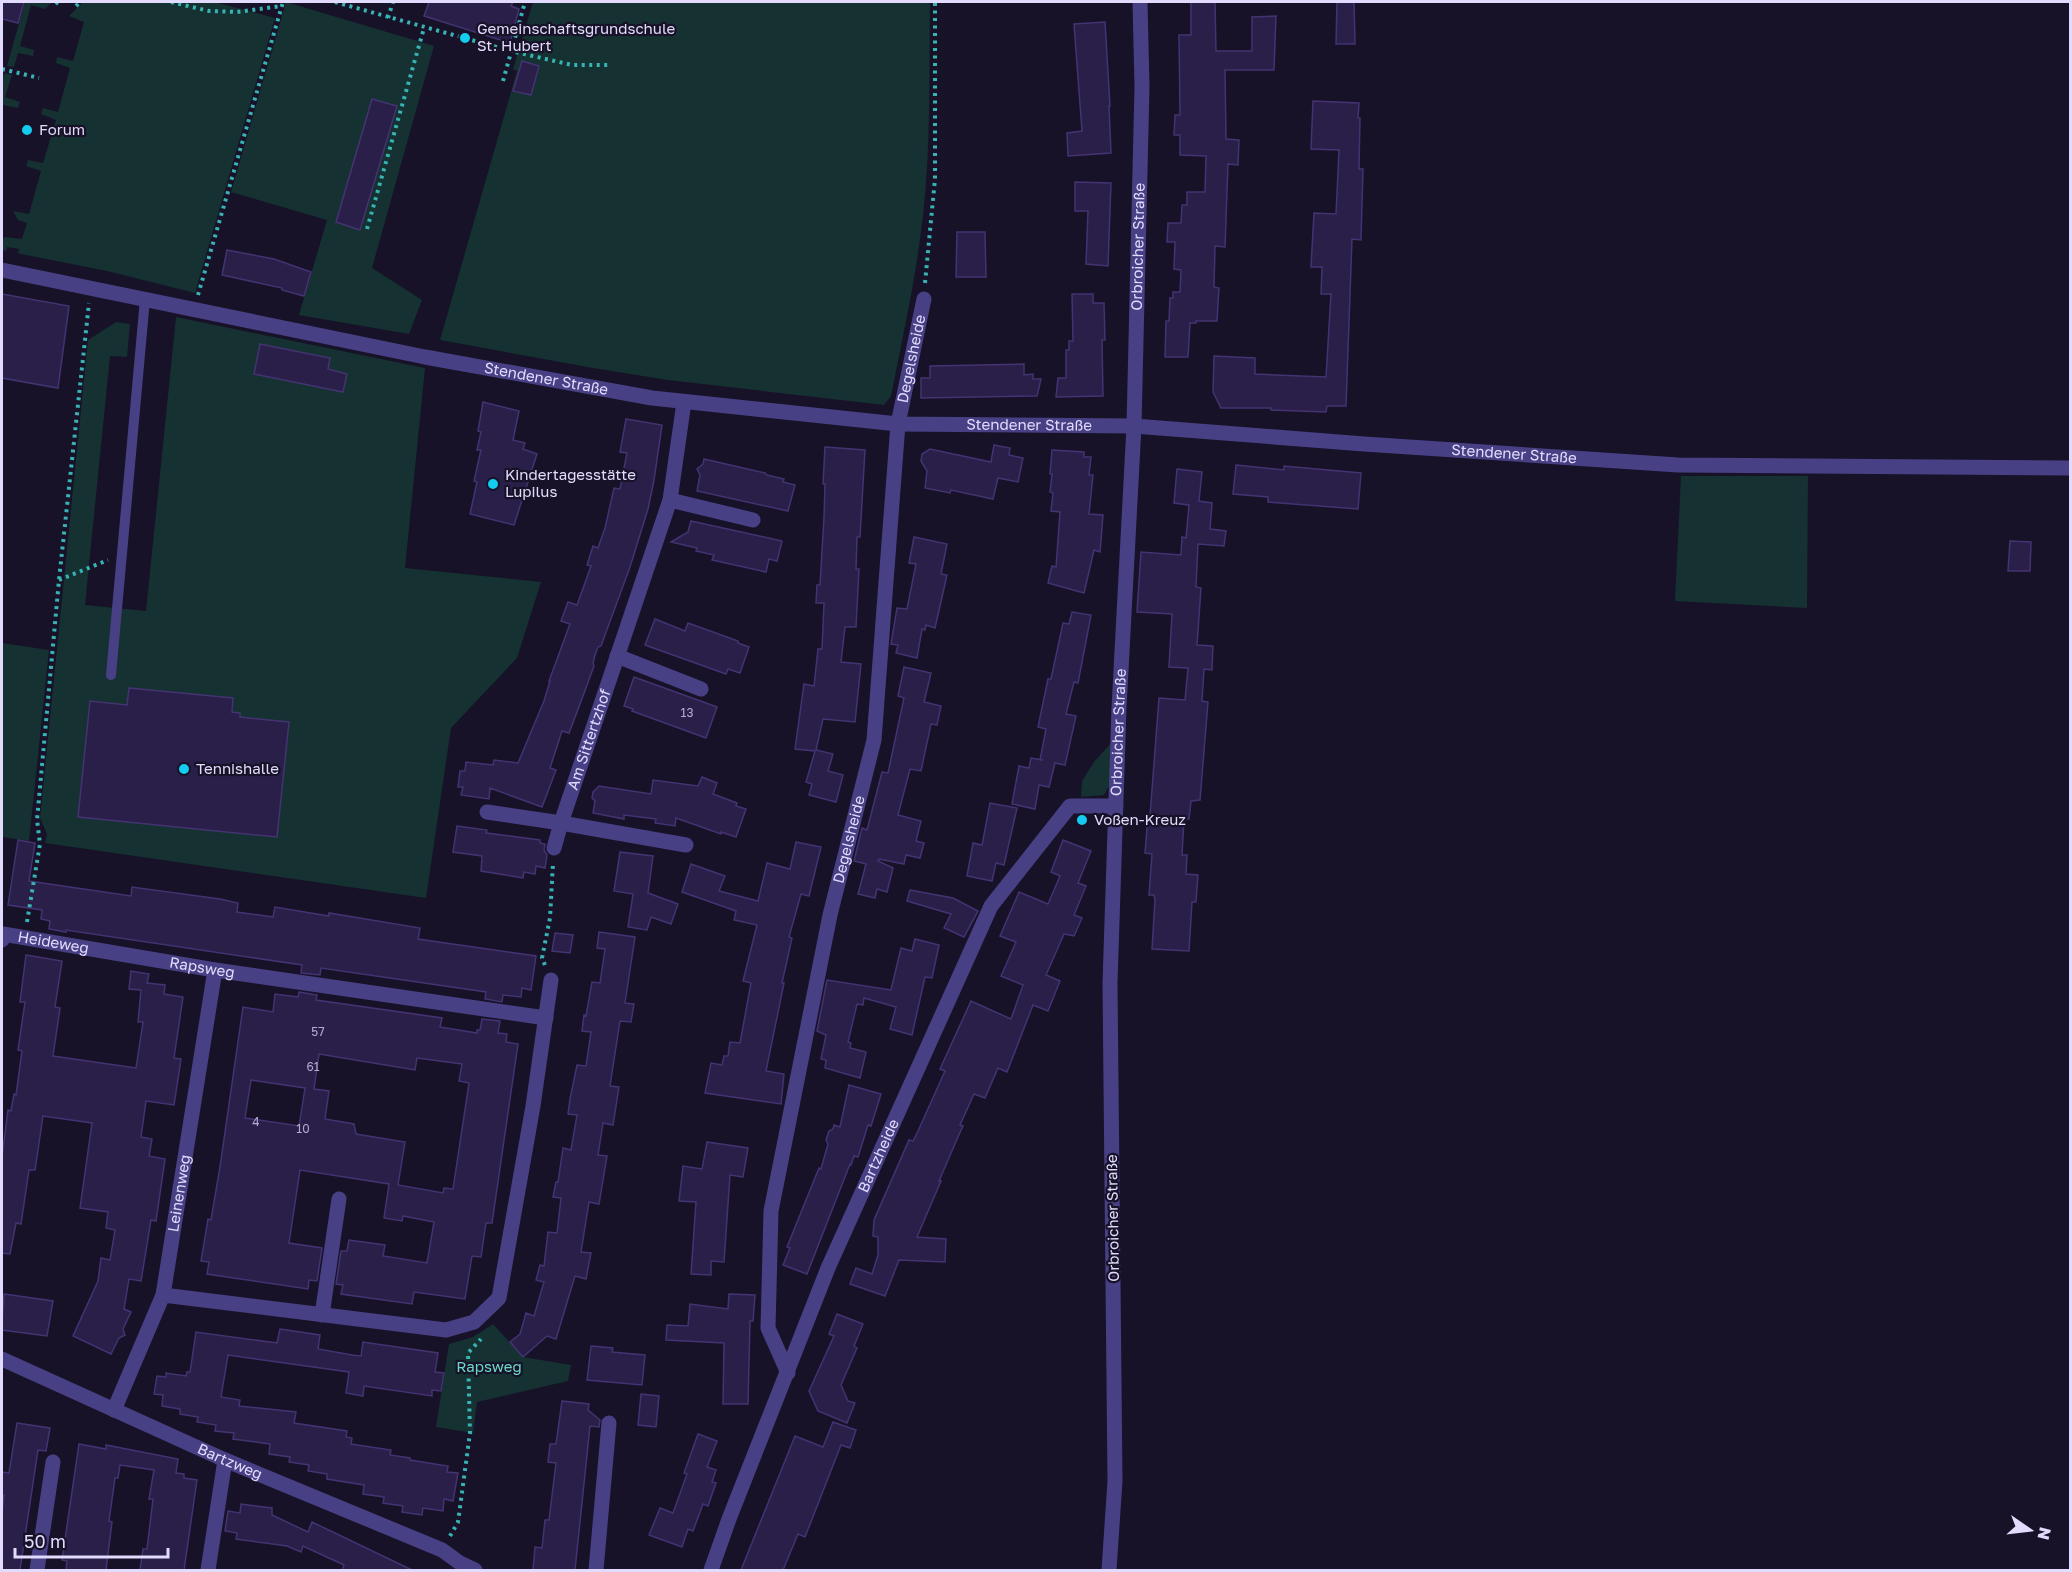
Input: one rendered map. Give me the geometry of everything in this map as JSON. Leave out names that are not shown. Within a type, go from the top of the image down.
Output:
[{"type":"street","name":"Orbroicher Straße","points":[[1109,1570],[1115,1480],[1110,984],[1119,708],[1134,426],[1142,86],[1140,2]]},
{"type":"street","name":"Stendener Straße","points":[[2,270],[425,357],[684,402],[898,424],[1134,426],[1678,465],[2070,468]]},
{"type":"street","name":"Degelsheide","points":[[788,1373],[768,1328],[771,1211],[830,915],[874,740],[898,424],[924,299]]},
{"type":"street","name":"Am Sittertzhof","points":[[554,848],[670,500],[684,402]]},
{"type":"street","points":[[670,500],[753,520]]},
{"type":"street","points":[[617,656],[701,689]]},
{"type":"street","name":"Bartzheide","points":[[711,1570],[828,1268],[991,906],[1070,806],[1116,806]]},
{"type":"street","points":[[487,812],[686,845]]},
{"type":"street","name":"Heideweg","points":[[2,940],[3,934],[110,951]]},
{"type":"street","name":"Rapsweg","points":[[110,951],[215,970],[546,1018]]},
{"type":"street","name":"Leinenweg","points":[[114,1410],[163,1295],[215,970]]},
{"type":"street","points":[[163,1295],[447,1330],[474,1322],[499,1298],[533,1106],[551,980]]},
{"type":"street","points":[[322,1315],[339,1199]]},
{"type":"street","name":"Bartzweg","points":[[2,1359],[225,1460],[442,1550],[460,1563],[476,1570]]},
{"type":"street","points":[[596,1570],[609,1423]]},
{"type":"street","points":[[208,1570],[225,1460]]},
{"type":"street","points":[[37,1570],[53,1462]]},
{"type":"lane","points":[[111,675],[145,299]]},
{"type":"path","points":[[56,2],[61,6]]},
{"type":"path","points":[[76,6],[80,2]]},
{"type":"path","points":[[171,2],[209,11],[237,12],[282,4],[194,310]]},
{"type":"path","points":[[335,2],[511,51],[572,65],[608,65]]},
{"type":"path","points":[[388,18],[393,2]]},
{"type":"path","points":[[503,81],[525,2]]},
{"type":"path","points":[[924,299],[935,179],[935,2]]},
{"type":"path","points":[[367,229],[424,28]]},
{"type":"path","points":[[2,69],[39,78]]},
{"type":"path","points":[[25,938],[40,844],[36,820],[87,309],[92,288]]},
{"type":"path","points":[[59,580],[122,554]]},
{"type":"path","points":[[551,980],[542,958],[550,918],[554,848]]},
{"type":"path","points":[[442,1550],[458,1522],[470,1433],[468,1353],[481,1338],[474,1322]]},
{"type":"green space","points":[[25,2],[52,2],[45,9],[31,5],[20,46],[34,50],[33,56],[18,53],[14,67],[7,66]]},
{"type":"green space","points":[[83,2],[215,2],[275,18],[195,293],[107,271],[21,254],[18,253],[19,249],[7,247],[6,251],[2,250],[2,240],[5,237],[22,239],[27,223],[18,220],[13,211],[29,214],[41,171],[26,166],[28,160],[43,163],[56,120],[41,114],[43,108],[58,112],[70,68],[56,63],[57,57],[73,61],[84,22],[69,16]]},
{"type":"green space","points":[[286,2],[434,46],[372,268],[422,300],[409,334],[299,315],[327,220],[231,192]]},
{"type":"green space","points":[[533,2],[930,2],[928,136],[923,216],[913,284],[891,396],[884,405],[668,380],[440,340],[517,71],[513,69]]},
{"type":"green space","points":[[4,73],[12,75],[5,97],[20,102],[18,108],[3,105],[2,110]]},
{"type":"green space","points":[[176,317],[425,368],[405,568],[541,582],[517,658],[451,728],[426,898],[45,843],[47,834],[40,818],[88,340],[116,322],[130,324],[127,357],[110,356],[85,605],[146,611]]},
{"type":"green space","points":[[1681,476],[1808,476],[1807,608],[1675,601]]},
{"type":"green space","points":[[2,643],[49,650],[29,841],[2,837]]},
{"type":"green space","points":[[1111,743],[1110,784],[1104,795],[1081,797],[1082,781],[1094,762]]},
{"type":"green space","points":[[493,1324],[523,1357],[571,1365],[568,1381],[477,1402],[473,1433],[436,1427],[449,1344],[473,1337]]},
{"type":"building","points":[[2,2],[24,2],[18,23],[2,19]]},
{"type":"building","points":[[429,2],[513,2],[511,6],[519,9],[510,43],[424,16]]},
{"type":"building","points":[[1191,2],[1215,2],[1216,51],[1252,51],[1252,17],[1276,16],[1274,70],[1225,70],[1226,139],[1239,140],[1238,165],[1228,164],[1225,247],[1215,246],[1214,287],[1219,288],[1217,321],[1190,323],[1188,357],[1165,357],[1166,321],[1169,321],[1170,298],[1173,298],[1173,292],[1180,292],[1181,270],[1174,269],[1175,242],[1167,242],[1168,223],[1181,223],[1182,205],[1187,205],[1187,192],[1205,192],[1206,156],[1180,155],[1180,135],[1174,135],[1175,115],[1180,115],[1179,35],[1191,35]]},
{"type":"building","points":[[1337,2],[1354,2],[1355,44],[1336,44]]},
{"type":"building","points":[[1105,22],[1111,153],[1068,156],[1067,133],[1082,131],[1074,24]]},
{"type":"building","points":[[522,61],[539,66],[531,95],[513,91]]},
{"type":"building","points":[[372,99],[397,106],[360,230],[336,222]]},
{"type":"building","points":[[1313,101],[1359,103],[1359,169],[1363,169],[1361,240],[1352,239],[1346,406],[1327,406],[1326,412],[1271,410],[1271,408],[1221,408],[1213,392],[1214,356],[1255,358],[1255,374],[1326,377],[1331,294],[1321,294],[1322,267],[1311,267],[1314,213],[1336,214],[1339,150],[1311,149]]},
{"type":"building","points":[[1075,182],[1111,183],[1108,266],[1086,264],[1088,211],[1075,211]]},
{"type":"building","points":[[957,232],[985,232],[986,277],[956,277]]},
{"type":"building","points":[[227,250],[274,259],[311,272],[304,296],[282,290],[282,288],[222,275]]},
{"type":"building","points":[[2,294],[69,306],[58,388],[2,378]]},
{"type":"building","points":[[1072,294],[1093,294],[1093,303],[1104,303],[1103,396],[1056,397],[1058,378],[1066,378],[1066,350],[1069,350],[1069,341],[1073,341]]},
{"type":"building","points":[[260,344],[330,358],[328,369],[347,374],[343,392],[254,374]]},
{"type":"building","points":[[1024,364],[1024,375],[1033,374],[1033,379],[1041,379],[1037,396],[921,398],[921,378],[930,378],[930,366]]},
{"type":"building","points":[[483,402],[519,411],[513,440],[525,443],[523,449],[537,454],[514,525],[470,514],[481,450],[477,450]]},
{"type":"building","points":[[626,419],[662,425],[648,509],[630,567],[601,646],[598,647],[595,655],[594,666],[569,733],[562,731],[550,768],[556,770],[542,807],[490,788],[489,799],[461,795],[463,787],[458,787],[460,771],[465,771],[466,762],[493,765],[494,760],[518,763],[544,701],[570,624],[561,621],[568,602],[577,605],[591,566],[587,565],[593,546],[598,548],[605,528],[614,488],[620,489],[627,453],[620,452]]},
{"type":"building","points":[[994,445],[1010,448],[1009,455],[1023,458],[1018,482],[998,478],[993,499],[951,490],[950,493],[925,488],[927,471],[921,461],[922,454],[930,449],[991,462]]},
{"type":"building","points":[[825,447],[865,450],[860,537],[857,537],[856,569],[859,569],[856,627],[845,627],[841,662],[861,664],[855,722],[823,719],[816,750],[833,754],[828,771],[843,775],[836,802],[809,795],[812,784],[806,782],[815,751],[795,749],[804,684],[814,686],[818,649],[822,649],[824,603],[816,603],[817,585],[820,585],[824,517]]},
{"type":"building","points":[[1052,450],[1084,452],[1084,457],[1091,457],[1089,475],[1093,475],[1089,514],[1103,515],[1100,552],[1094,550],[1084,593],[1048,583],[1052,566],[1056,567],[1060,512],[1051,511]]},
{"type":"building","points":[[704,459],[765,473],[795,485],[788,511],[697,491],[700,475],[697,469],[703,464]]},
{"type":"building","points":[[1236,465],[1284,470],[1284,466],[1361,473],[1358,509],[1268,502],[1268,497],[1233,494]]},
{"type":"building","points":[[1177,469],[1202,472],[1199,501],[1212,503],[1210,529],[1226,531],[1224,546],[1198,544],[1196,587],[1201,588],[1197,645],[1213,646],[1212,670],[1204,669],[1202,701],[1208,702],[1200,800],[1191,801],[1189,819],[1184,819],[1182,855],[1187,855],[1186,874],[1198,875],[1196,902],[1192,902],[1189,951],[1152,949],[1155,900],[1154,895],[1149,895],[1152,854],[1145,853],[1159,698],[1185,700],[1188,668],[1169,667],[1172,614],[1137,612],[1141,552],[1181,555],[1182,537],[1186,538],[1189,505],[1174,503]]},
{"type":"building","points":[[691,521],[782,541],[777,561],[769,559],[766,572],[712,560],[714,555],[671,542],[688,532]]},
{"type":"building","points":[[914,537],[947,544],[941,574],[947,575],[935,628],[926,625],[925,630],[922,629],[917,658],[896,653],[898,645],[891,644],[897,608],[907,609],[916,564],[909,563]]},
{"type":"building","points":[[2010,541],[2031,542],[2030,571],[2008,571]]},
{"type":"building","points":[[1072,612],[1091,615],[1078,683],[1074,682],[1066,714],[1076,716],[1065,765],[1055,763],[1049,787],[1039,785],[1035,809],[1012,804],[1019,766],[1029,768],[1031,758],[1040,760],[1046,729],[1038,727],[1063,623],[1069,624]]},
{"type":"building","points":[[655,619],[685,631],[688,623],[749,647],[740,673],[728,669],[726,674],[645,645]]},
{"type":"building","points":[[904,667],[931,673],[924,702],[941,706],[937,725],[931,724],[921,771],[910,769],[898,815],[921,821],[916,841],[924,843],[920,858],[906,855],[904,864],[879,859],[878,861],[893,868],[887,892],[877,889],[875,898],[858,894],[866,864],[854,861],[862,828],[867,830],[882,772],[888,773],[904,698],[898,696]]},
{"type":"building","points":[[634,677],[717,707],[706,738],[624,706]]},
{"type":"building","name":"Tennishalle","points":[[129,688],[233,698],[232,712],[240,713],[240,717],[289,722],[277,837],[78,817],[90,701],[127,705]]},
{"type":"building","points":[[702,777],[717,783],[713,794],[746,809],[736,837],[676,818],[675,826],[655,823],[656,819],[624,815],[624,819],[593,813],[595,801],[592,798],[593,792],[599,786],[651,794],[653,780],[698,786]]},
{"type":"building","points":[[990,803],[1017,808],[1004,865],[996,863],[992,881],[967,876],[973,843],[982,845]]},
{"type":"building","points":[[457,826],[487,830],[486,833],[540,840],[540,843],[545,844],[544,850],[547,855],[545,868],[536,866],[535,874],[524,872],[523,878],[481,871],[482,856],[453,852]]},
{"type":"building","points":[[18,840],[35,843],[29,881],[131,896],[132,887],[220,899],[238,903],[237,912],[273,917],[275,907],[329,916],[329,913],[420,928],[418,939],[536,956],[531,990],[522,988],[521,997],[503,995],[502,1002],[485,999],[486,992],[321,968],[320,975],[301,973],[302,965],[49,929],[50,921],[41,919],[42,910],[8,905]]},
{"type":"building","points":[[1063,840],[1091,851],[1078,883],[1086,886],[1074,915],[1082,918],[1074,936],[1064,934],[1046,975],[1060,981],[1048,1011],[1033,1005],[1007,1072],[998,1068],[985,1098],[974,1094],[960,1125],[963,1126],[917,1237],[946,1239],[945,1262],[899,1260],[885,1296],[850,1284],[856,1268],[872,1274],[878,1255],[878,1237],[873,1236],[874,1220],[909,1140],[913,1141],[945,1071],[940,1069],[971,1001],[1011,1019],[1023,985],[1001,976],[1016,942],[1000,936],[1019,892],[1048,904],[1060,876],[1051,872]]},
{"type":"building","points":[[796,842],[821,847],[809,896],[801,894],[789,937],[792,938],[766,1071],[784,1074],[781,1104],[705,1093],[711,1063],[722,1065],[724,1056],[728,1056],[730,1042],[740,1043],[751,983],[743,981],[757,925],[734,920],[736,911],[682,892],[691,864],[725,876],[719,891],[758,901],[767,863],[790,869]]},
{"type":"building","points":[[620,852],[653,856],[648,893],[678,904],[671,924],[651,917],[647,930],[628,927],[633,894],[614,891]]},
{"type":"building","points":[[910,890],[953,898],[978,911],[964,937],[944,928],[951,914],[907,901]]},
{"type":"building","points":[[599,932],[635,937],[625,1003],[634,1004],[631,1022],[620,1021],[610,1086],[619,1087],[613,1125],[603,1123],[598,1155],[607,1156],[599,1204],[589,1202],[581,1252],[591,1253],[586,1279],[575,1276],[556,1339],[547,1336],[523,1357],[510,1342],[520,1334],[526,1313],[534,1316],[544,1282],[536,1280],[540,1265],[544,1266],[548,1232],[557,1233],[561,1198],[553,1197],[556,1182],[558,1182],[563,1148],[571,1150],[577,1115],[568,1114],[577,1065],[586,1066],[591,1032],[582,1031],[584,1015],[586,1016],[592,982],[600,983],[605,949],[597,948]]},
{"type":"building","points":[[555,933],[573,935],[570,953],[552,951]]},
{"type":"building","points":[[915,939],[939,945],[932,978],[925,977],[912,1035],[890,1029],[896,1007],[864,998],[863,1005],[857,1004],[848,1042],[851,1043],[850,1048],[866,1052],[860,1078],[825,1068],[826,1060],[821,1059],[826,1035],[817,1031],[827,980],[891,990],[901,948],[912,951]]},
{"type":"building","points":[[26,955],[62,961],[55,1007],[60,1008],[53,1056],[136,1068],[143,1022],[138,1022],[141,990],[129,989],[131,971],[149,974],[147,983],[165,985],[164,994],[183,997],[174,1058],[181,1059],[174,1105],[146,1101],[141,1137],[152,1139],[149,1156],[165,1159],[156,1221],[151,1220],[141,1281],[129,1279],[124,1309],[131,1312],[123,1329],[125,1335],[119,1338],[111,1354],[73,1336],[98,1281],[101,1258],[110,1260],[115,1230],[106,1228],[108,1212],[80,1208],[92,1123],[43,1116],[35,1170],[29,1170],[21,1224],[16,1223],[10,1254],[2,1253],[2,1157],[8,1110],[11,1111],[14,1094],[16,1095],[22,1051],[18,1050],[25,1002],[20,1002]]},
{"type":"building","points":[[299,992],[317,995],[316,1000],[442,1018],[440,1027],[477,1033],[477,1030],[480,1030],[482,1019],[500,1021],[498,1033],[507,1034],[506,1042],[518,1044],[492,1223],[486,1223],[481,1257],[472,1256],[465,1299],[414,1292],[412,1304],[341,1294],[343,1285],[336,1284],[341,1251],[347,1251],[349,1240],[385,1245],[383,1256],[427,1263],[434,1222],[403,1216],[402,1221],[384,1218],[389,1184],[300,1170],[289,1243],[322,1248],[317,1281],[309,1280],[308,1289],[207,1274],[209,1262],[201,1261],[220,1167],[243,1007],[273,1012],[275,994],[298,997]],"holes":[[[319,1054],[415,1070],[417,1058],[462,1064],[459,1081],[469,1083],[453,1189],[444,1188],[443,1193],[398,1185],[405,1142],[356,1134],[354,1124],[325,1119],[329,1091],[314,1089]],[[251,1080],[305,1088],[299,1126],[245,1118]]]},
{"type":"building","points":[[849,1085],[881,1094],[871,1126],[868,1125],[858,1157],[854,1156],[850,1164],[807,1274],[783,1265],[790,1248],[787,1247],[819,1168],[821,1169],[829,1131],[834,1125],[840,1127]]},
{"type":"building","points":[[707,1142],[748,1148],[743,1177],[730,1175],[724,1262],[711,1261],[711,1275],[691,1274],[696,1202],[679,1201],[683,1166],[702,1169]]},
{"type":"building","points":[[4,1294],[53,1301],[47,1336],[2,1330]]},
{"type":"building","points":[[729,1294],[755,1295],[753,1321],[750,1321],[748,1404],[723,1404],[724,1343],[666,1340],[667,1325],[688,1326],[690,1304],[728,1309]]},
{"type":"building","points":[[837,1314],[863,1324],[854,1346],[857,1348],[841,1385],[848,1401],[855,1403],[847,1423],[818,1411],[809,1391],[834,1336],[829,1334]]},
{"type":"building","points":[[280,1329],[320,1335],[318,1349],[352,1355],[361,1356],[363,1342],[438,1353],[435,1372],[444,1373],[441,1391],[432,1390],[432,1396],[364,1386],[363,1396],[346,1393],[349,1372],[228,1355],[221,1397],[240,1400],[239,1406],[296,1412],[294,1423],[347,1431],[346,1437],[352,1438],[351,1444],[391,1450],[390,1455],[448,1466],[447,1472],[458,1473],[453,1501],[444,1499],[443,1511],[423,1508],[422,1515],[402,1512],[403,1506],[383,1503],[384,1497],[363,1494],[364,1485],[327,1479],[327,1474],[308,1471],[309,1465],[289,1462],[290,1457],[269,1454],[270,1444],[233,1439],[234,1433],[215,1431],[216,1425],[197,1422],[198,1417],[180,1414],[180,1409],[162,1406],[163,1395],[154,1394],[157,1376],[166,1377],[166,1373],[186,1376],[187,1372],[190,1372],[196,1332],[277,1343]]},
{"type":"building","points":[[591,1346],[613,1348],[612,1352],[645,1355],[642,1385],[587,1380]]},
{"type":"building","points":[[641,1394],[659,1396],[656,1427],[638,1425]]},
{"type":"building","points":[[562,1401],[589,1404],[588,1410],[600,1420],[599,1427],[590,1426],[575,1570],[533,1570],[535,1547],[542,1548],[545,1520],[549,1520],[556,1463],[548,1462],[550,1444],[556,1444]]},
{"type":"building","points":[[833,1422],[856,1430],[850,1448],[841,1445],[805,1537],[798,1534],[783,1570],[741,1570],[795,1436],[823,1447]]},
{"type":"building","points":[[17,1423],[50,1428],[46,1451],[38,1450],[20,1570],[2,1570],[4,1495],[2,1495],[2,1472],[9,1473]]},
{"type":"building","points":[[698,1434],[717,1441],[707,1467],[716,1470],[712,1482],[716,1483],[708,1506],[703,1504],[693,1531],[688,1529],[682,1547],[649,1535],[660,1508],[673,1513]]},
{"type":"building","points":[[79,1444],[106,1449],[106,1445],[178,1459],[176,1473],[184,1474],[184,1478],[197,1480],[184,1570],[140,1570],[143,1549],[147,1549],[153,1499],[149,1499],[154,1470],[120,1465],[118,1478],[115,1478],[109,1521],[112,1522],[106,1570],[66,1570],[67,1561],[62,1560]]},
{"type":"building","points":[[241,1504],[272,1508],[272,1515],[308,1532],[312,1522],[412,1570],[342,1570],[344,1565],[303,1546],[301,1552],[287,1546],[236,1539],[237,1533],[225,1531],[228,1511],[240,1513]]},
{"type":"place","name":"Gemeinschaftsgrundschule St. Hubert","points":[[465,38]]},
{"type":"place","name":"Forum","points":[[27,130]]},
{"type":"place","name":"Kindertagesstätte Lupilus","points":[[493,484]]},
{"type":"place","name":"Tennishalle","points":[[184,769]]},
{"type":"place","name":"Voßen-Kreuz","points":[[1082,820]]}]
